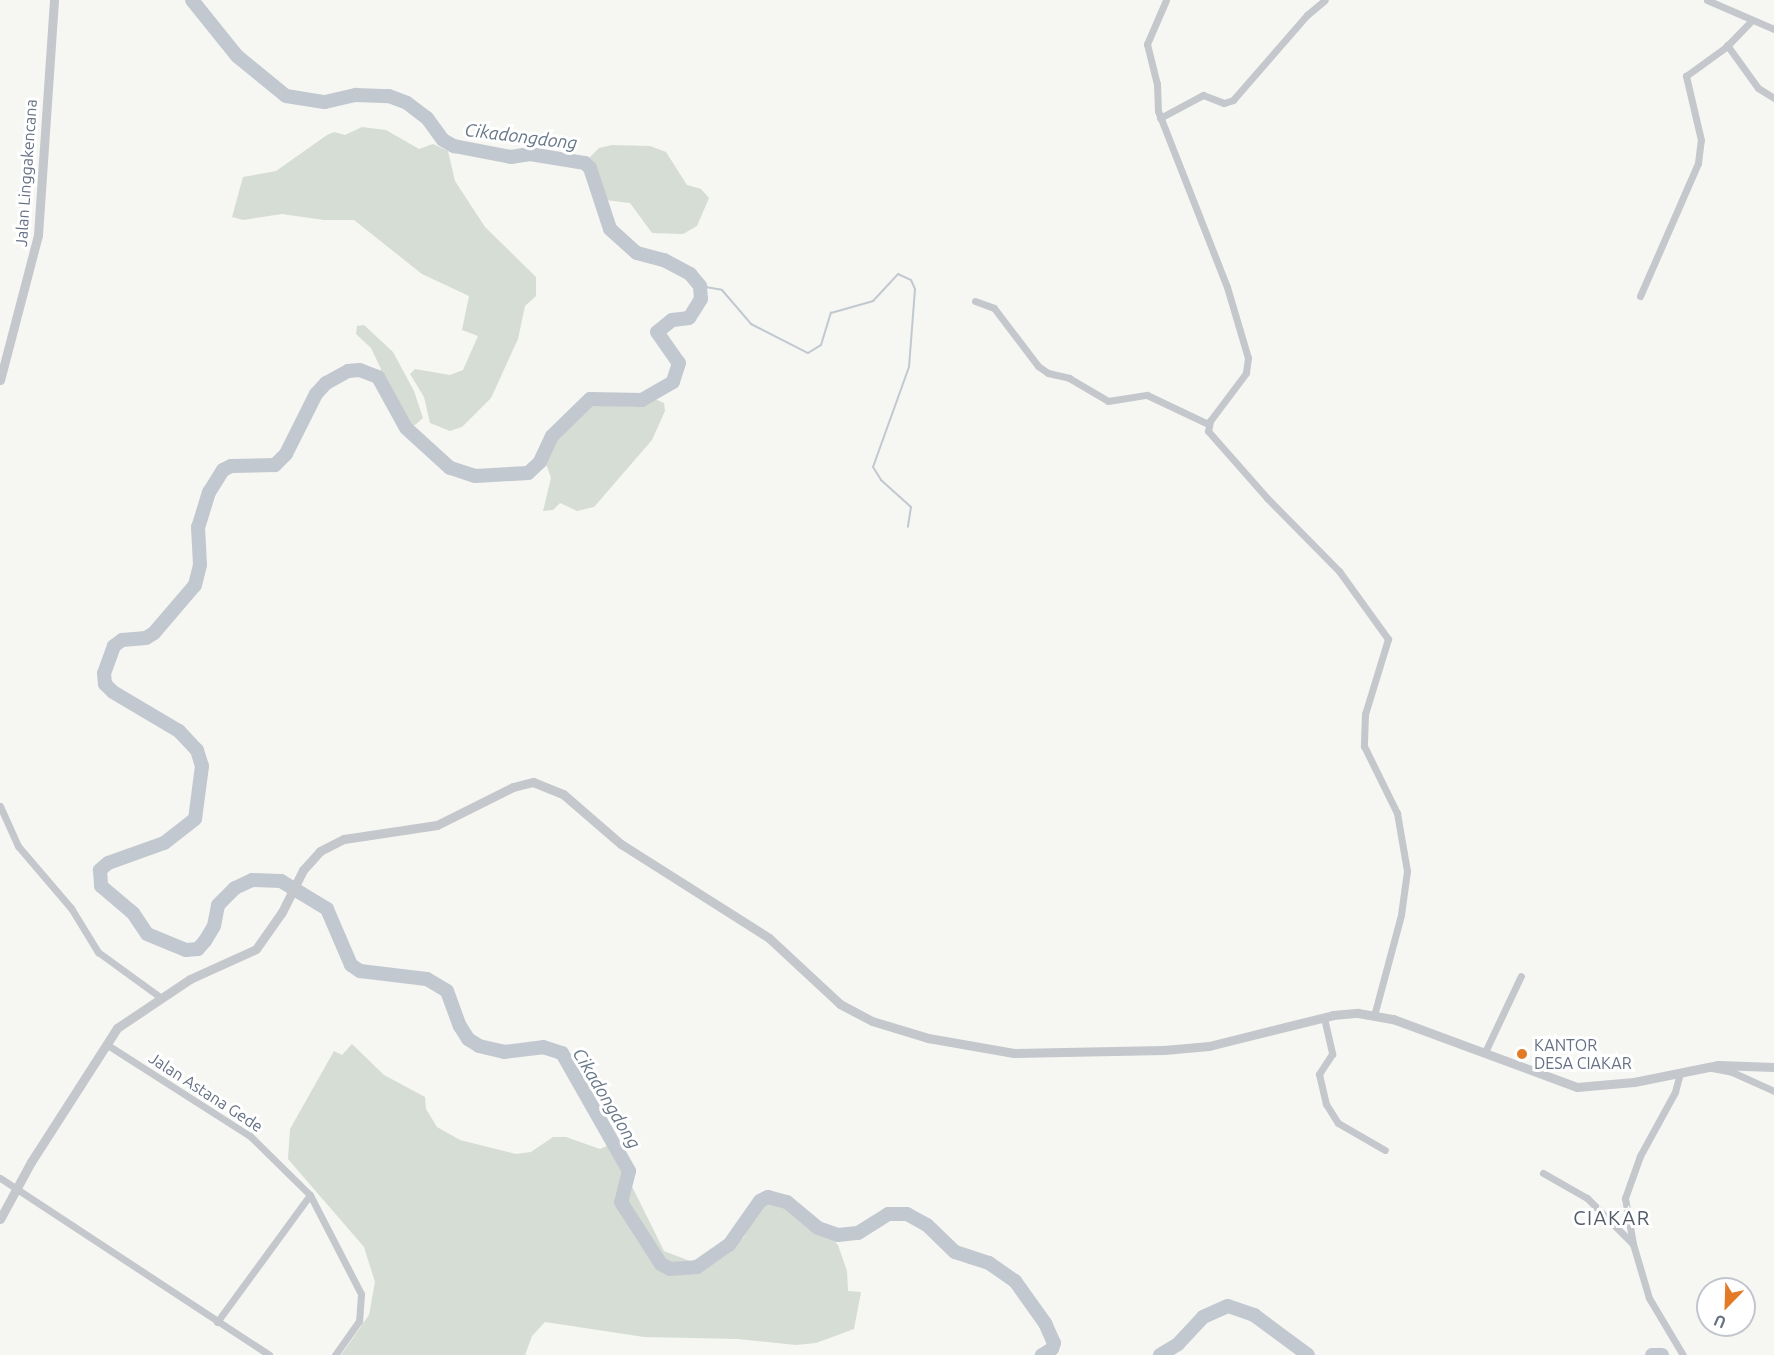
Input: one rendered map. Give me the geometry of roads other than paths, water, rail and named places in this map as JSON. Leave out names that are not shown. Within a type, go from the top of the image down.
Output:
[{"type":"street","name":"Jalan Linggakencana","points":[[0,380],[38,235],[54,0]]},
{"type":"street","points":[[1166,0],[1147,44],[1160,118],[1227,286],[1248,358],[1242,381],[1208,424]]},
{"type":"street","points":[[1160,118],[1203,95],[1224,103],[1233,100],[1306,15],[1325,0]]},
{"type":"street","points":[[1707,0],[1750,22],[1774,29]]},
{"type":"street","points":[[1640,296],[1698,163],[1701,140],[1686,76],[1727,45],[1750,22]]},
{"type":"street","points":[[1727,45],[1758,88],[1774,98]]},
{"type":"street","points":[[975,301],[994,308],[1038,366],[1048,373],[1069,378],[1108,401],[1150,396],[1208,424],[1212,437],[1339,571],[1388,639],[1365,714],[1364,746],[1396,813],[1407,871],[1401,915],[1374,1016]]},
{"type":"street","points":[[0,1219],[117,1028],[160,997],[256,949],[310,860],[336,841],[437,825],[513,787],[533,783],[563,794],[621,844],[769,938],[840,1004],[865,1018],[928,1038],[1014,1053],[1164,1050],[1209,1046],[1345,1014],[1374,1016],[1485,1052],[1577,1087],[1680,1073],[1707,1067],[1774,1067]]},
{"type":"street","points":[[0,806],[18,846],[71,908],[98,952],[160,997]]},
{"type":"street","points":[[1485,1052],[1521,976]]},
{"type":"street","points":[[1324,1018],[1332,1054],[1319,1074],[1326,1104],[1338,1123],[1385,1150]]},
{"type":"street","name":"Jalan Astana Gede","points":[[106,1044],[250,1136],[310,1195],[361,1294],[359,1321],[335,1355]]},
{"type":"street","points":[[1707,1067],[1732,1072],[1774,1091]]},
{"type":"street","points":[[1680,1073],[1675,1092],[1662,1112],[1625,1198],[1633,1244],[1649,1298],[1683,1355]]},
{"type":"street","points":[[1543,1173],[1587,1198],[1633,1244]]},
{"type":"street","points":[[0,1178],[269,1355]]},
{"type":"street","points":[[218,1322],[310,1195]]},
{"type":"waterway","name":"Cikadongdong","points":[[192,0],[237,56],[286,96],[325,102],[356,95],[389,96],[407,103],[427,118],[443,140],[454,146],[511,157],[530,154],[585,163],[590,168],[610,229],[637,253],[664,260],[690,274],[700,286],[701,299],[689,318],[672,320],[657,332],[679,363],[673,382],[642,400],[590,399],[552,436],[540,462],[528,473],[475,476],[450,468],[406,428],[378,377],[360,370],[348,371],[326,383],[316,394],[286,454],[275,465],[231,466],[223,470],[209,492],[198,527],[200,565],[195,585],[154,633],[146,638],[122,640],[114,646],[104,673],[105,684],[113,692],[179,731],[197,750],[202,766],[195,819],[164,843],[108,863],[100,870],[101,886],[133,913],[147,934],[186,950],[198,949],[205,941],[214,926],[218,905],[235,888],[252,880],[281,881],[327,909],[351,965],[360,971],[427,979],[447,991],[460,1026],[468,1039],[479,1046],[504,1052],[543,1047],[562,1053],[629,1171],[621,1202],[661,1264],[670,1269],[697,1267],[729,1245],[760,1201],[768,1197],[787,1202],[818,1228],[838,1235],[858,1233],[888,1214],[907,1214],[927,1225],[955,1252],[989,1263],[1015,1281],[1045,1323],[1054,1343],[1052,1349],[1042,1355]]},
{"type":"waterway","points":[[700,286],[722,290],[751,324],[808,353],[821,345],[831,313],[873,301],[898,274],[911,280],[915,289],[909,367],[873,467],[881,480],[911,507],[908,527]]},
{"type":"waterway","name":"Cikadongdong","points":[[1160,1355],[1178,1344],[1203,1317],[1228,1306],[1254,1315],[1308,1355]]},
{"type":"waterway","name":"Cikadongdong","points":[[1652,1355],[1662,1355]]},
{"type":"place","name":"KANTOR DESA CIAKAR","points":[[1522,1054]]},
{"type":"district","name":"CIAKAR","points":[[1612,1217]]}]
